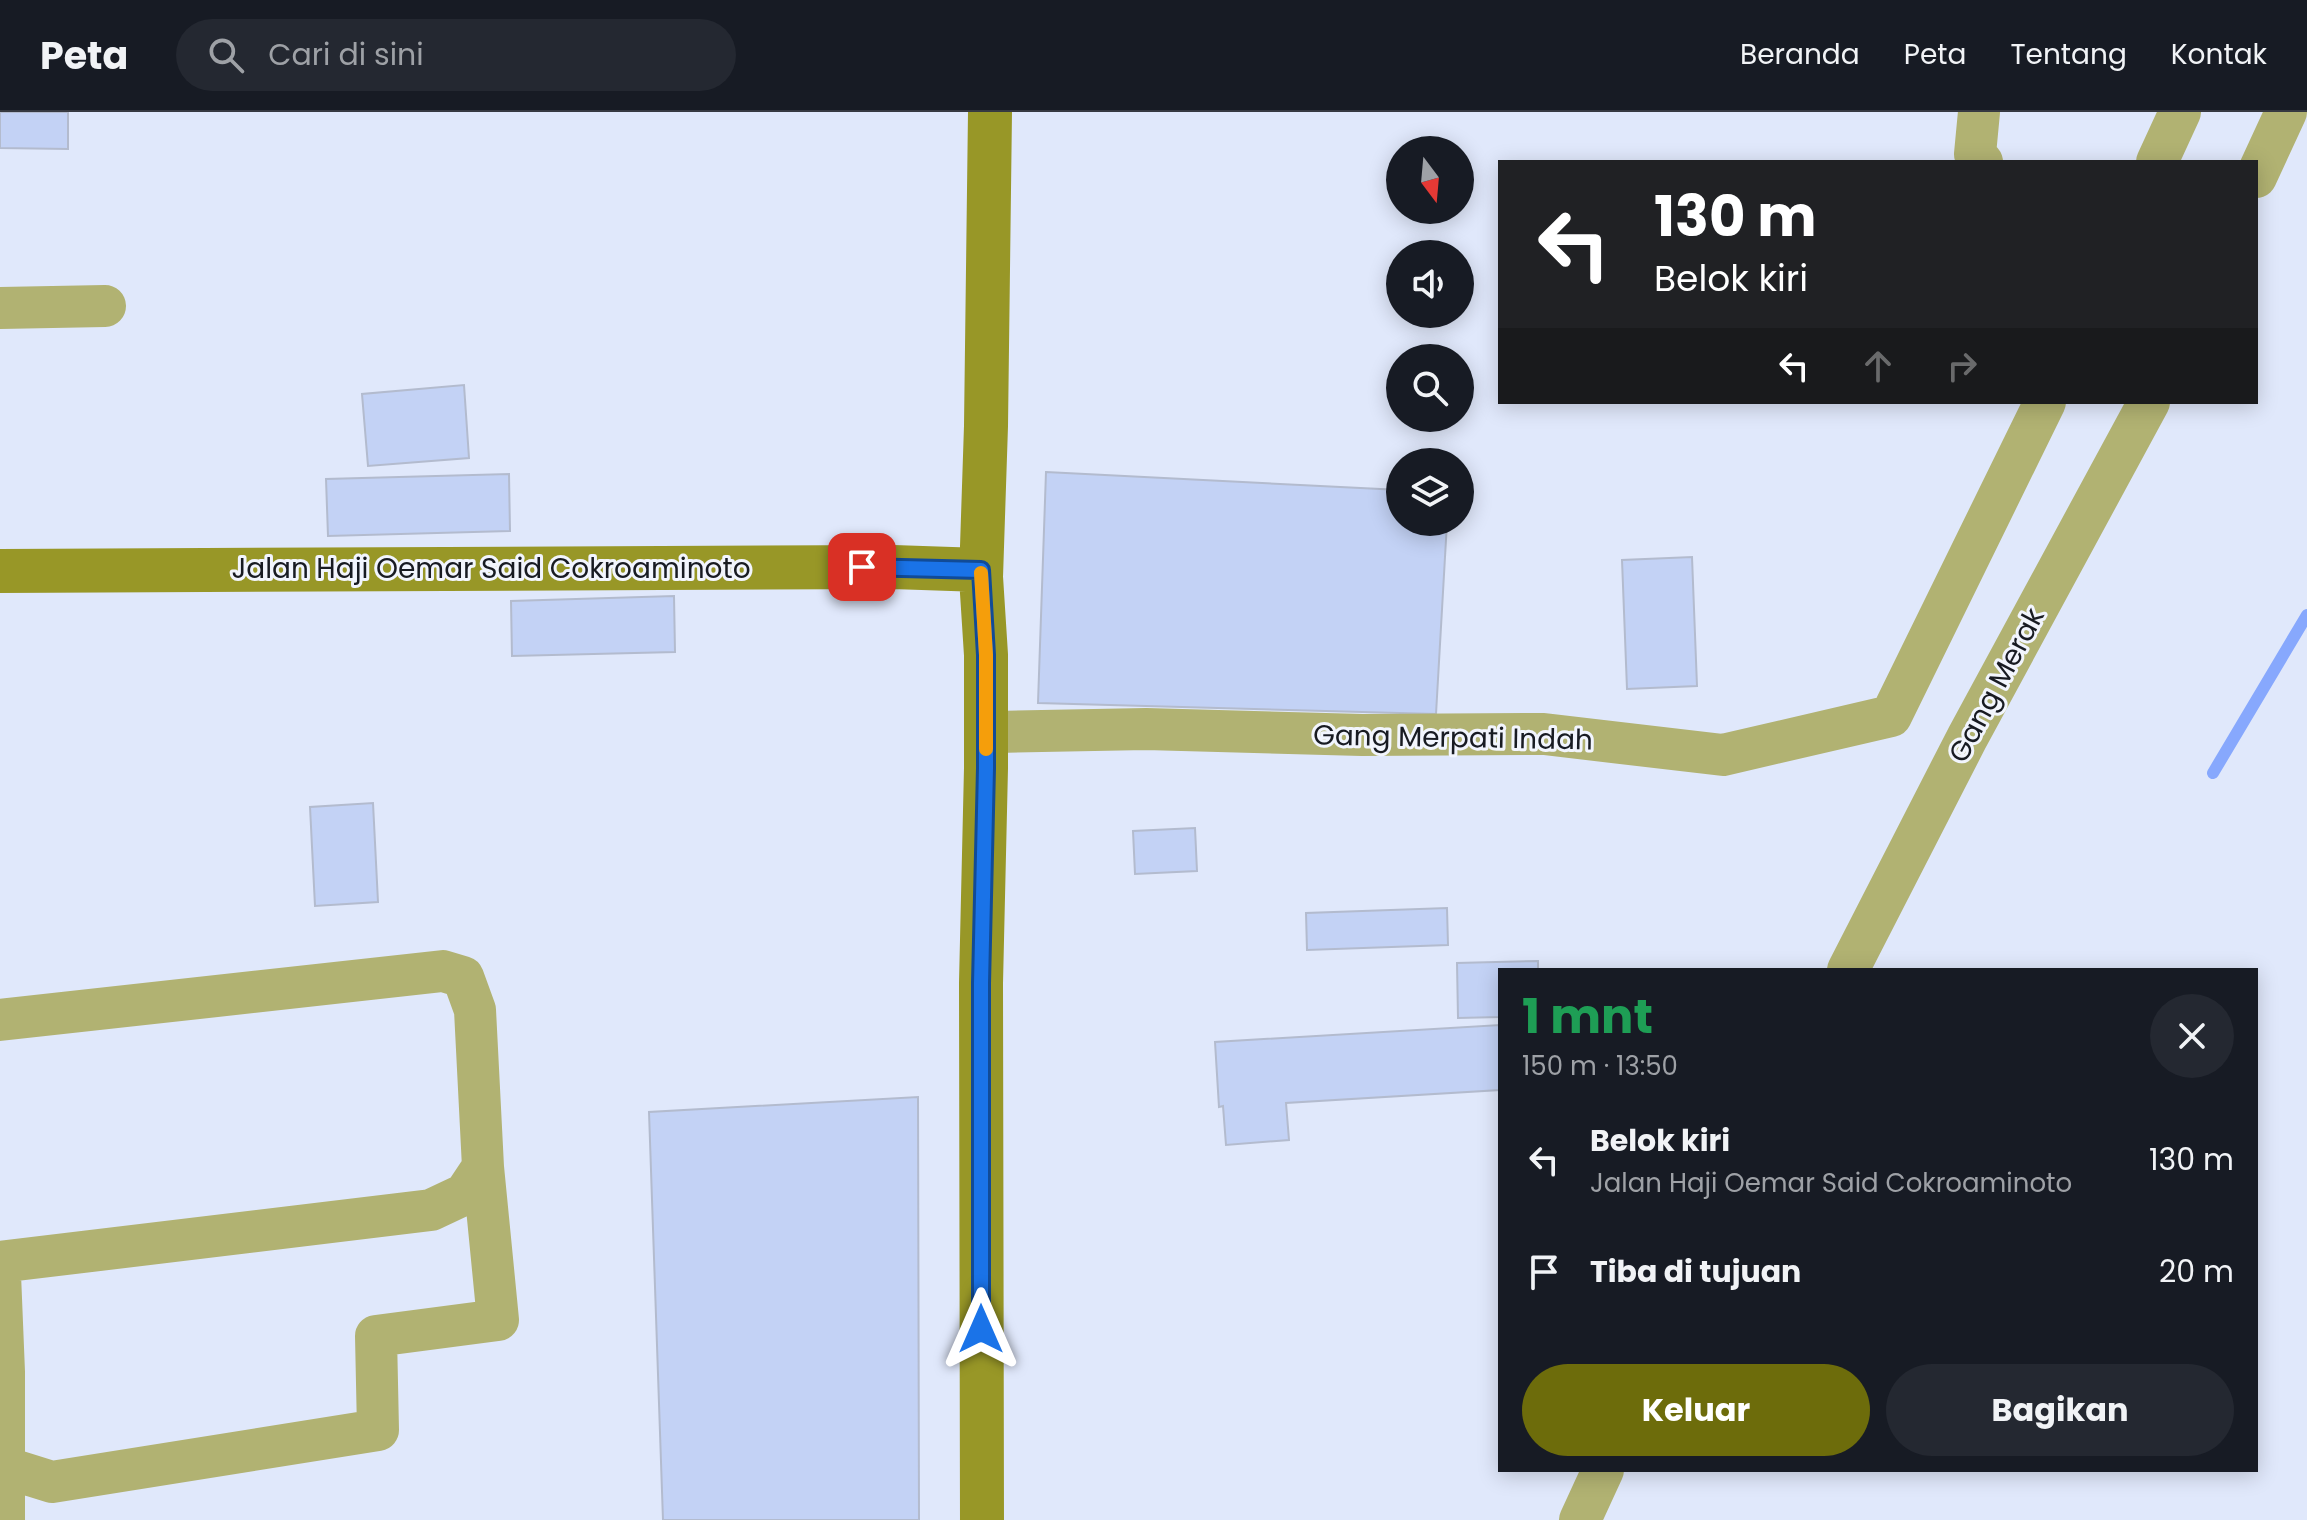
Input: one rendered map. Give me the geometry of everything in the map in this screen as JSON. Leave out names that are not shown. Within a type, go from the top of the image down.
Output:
[{"type":"main road","points":[[982,1520],[981,983],[986,712],[981,570],[990,112]]},
{"type":"main road","name":"Jalan Haji Oemar Said Cokroaminoto","points":[[0,571],[893,567],[981,570]]},
{"type":"street","points":[[1979,112],[1975,154],[1980,160]]},
{"type":"street","points":[[2158,160],[2180,112]]},
{"type":"street","points":[[2258,173],[2286,112]]},
{"type":"street","points":[[0,308],[105,306]]},
{"type":"street","name":"Gang Merpati Indah","points":[[997,732],[1146,729],[1362,735],[1544,734],[1723,755],[1891,716],[2044,404]]},
{"type":"street","name":"Gang Merak","points":[[1849,968],[1967,738],[2148,404]]},
{"type":"street","points":[[0,1020],[443,971],[463,977],[475,1010],[483,1167],[498,1320],[376,1336],[378,1430],[52,1482],[4,1467]]},
{"type":"street","points":[[0,1262],[431,1210],[465,1194],[483,1167]]},
{"type":"street","points":[[0,1274],[4,1520]]},
{"type":"street","points":[[1580,1520],[1602,1472]]},
{"type":"building","points":[[0,112],[68,112],[68,149],[0,148]]},
{"type":"building","points":[[464,385],[469,458],[368,466],[362,394]]},
{"type":"building","points":[[1046,472],[1386,489],[1386,536],[1446,536],[1436,714],[1038,703]]},
{"type":"building","points":[[509,474],[510,531],[328,536],[326,479]]},
{"type":"building","points":[[1692,557],[1697,686],[1627,689],[1622,560]]},
{"type":"building","points":[[674,596],[675,652],[512,656],[511,601]]},
{"type":"building","points":[[373,803],[378,902],[315,906],[310,807]]},
{"type":"building","points":[[1195,828],[1197,871],[1135,874],[1133,831]]},
{"type":"building","points":[[1447,908],[1448,945],[1307,950],[1306,913]]},
{"type":"building","points":[[1538,961],[1538,968],[1498,968],[1498,1017],[1458,1018],[1457,963]]},
{"type":"building","points":[[1498,1025],[1498,1090],[1286,1103],[1289,1140],[1226,1145],[1223,1106],[1219,1107],[1215,1042]]},
{"type":"building","points":[[918,1097],[919,1520],[663,1520],[649,1112]]},
{"type":"waterway","points":[[2213,773],[2307,615]]},
{"type":"slow traffic","points":[[981,573],[986,655],[986,749]]},
{"type":"route","points":[[862,567],[981,570],[986,655],[986,768],[981,983],[981,1329]]}]
